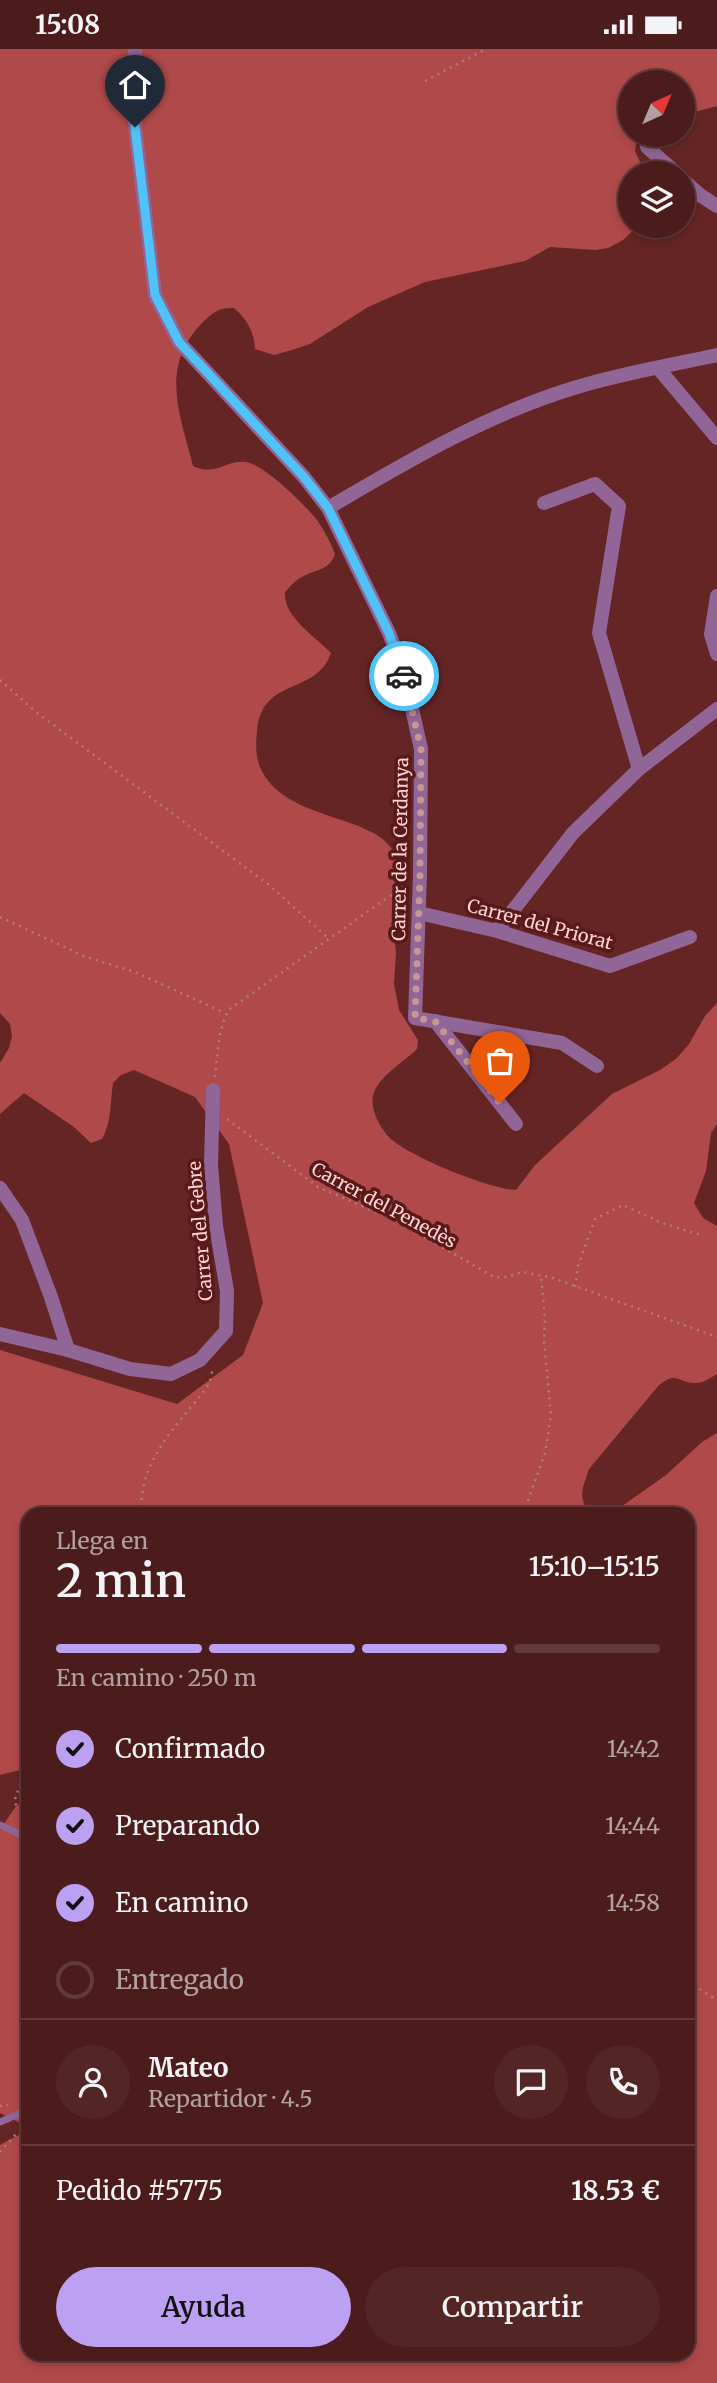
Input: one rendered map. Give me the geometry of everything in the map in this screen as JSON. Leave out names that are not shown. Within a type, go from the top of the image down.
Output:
[{"type":"street","name":"Carrer de la Cerdanya","points":[[135,49],[135,127],[155,295],[179,342],[304,477],[328,508],[389,633],[404,673],[421,749],[415,1018],[435,1021]]},
{"type":"street","points":[[648,147],[663,161]]},
{"type":"street","points":[[695,189],[717,206]]},
{"type":"street","points":[[328,508],[440,443],[514,410],[577,387],[717,355]]},
{"type":"street","points":[[658,368],[717,438]]},
{"type":"street","points":[[544,503],[595,484],[619,506],[599,633],[639,769]]},
{"type":"street","points":[[717,596],[711,634],[717,654]]},
{"type":"street","points":[[496,931],[573,833],[639,769],[717,709]]},
{"type":"street","name":"Carrer del Priorat","points":[[419,913],[496,931],[610,966],[690,937]]},
{"type":"street","points":[[435,1021],[562,1043],[597,1066]]},
{"type":"street","points":[[435,1021],[516,1124]]},
{"type":"street","name":"Carrer del Gebre","points":[[0,1334],[68,1350],[130,1370],[171,1374],[200,1360],[226,1331],[228,1291],[216,1226],[211,1165],[213,1090]]},
{"type":"street","points":[[0,1188],[22,1220],[68,1350]]},
{"type":"lane","points":[[0,1825],[21,1835]]},
{"type":"lane","points":[[0,2122],[21,2113]]},
{"type":"path","points":[[425,81],[486,49]]},
{"type":"path","points":[[0,680],[36,712],[269,885],[329,939]]},
{"type":"path","points":[[213,1090],[226,1013],[420,875]]},
{"type":"path","points":[[0,917],[86,957],[135,972],[226,1013]]},
{"type":"path","name":"Carrer del Penedès","points":[[213,1108],[317,1187],[399,1222],[494,1277],[507,1277],[523,1272],[541,1275],[717,1337]]},
{"type":"path","points":[[575,1287],[578,1266],[595,1219],[623,1205],[662,1223],[705,1236]]},
{"type":"path","points":[[526,1507],[545,1453],[551,1415],[541,1275]]},
{"type":"path","points":[[141,1507],[141,1493],[147,1470],[174,1428],[212,1378],[212,1363],[218,1339]]},
{"type":"path","points":[[21,1785],[14,1803],[21,1811]]},
{"type":"path","points":[[695,1984],[703,1993],[717,2000]]},
{"type":"path","points":[[0,2153],[14,2136],[21,2132]]},
{"type":"shaded area","points":[[0,49],[717,49],[717,106],[695,112],[695,70],[618,70],[618,147],[636,147],[640,161],[618,161],[618,238],[625,238],[623,240],[608,248],[596,250],[550,247],[525,261],[425,282],[368,307],[310,344],[274,355],[255,349],[249,326],[234,308],[220,310],[206,319],[189,340],[181,357],[176,392],[193,466],[208,470],[246,462],[263,470],[317,520],[335,554],[326,567],[299,578],[285,592],[289,610],[294,618],[331,653],[314,676],[279,693],[269,701],[261,713],[256,744],[260,767],[273,786],[290,800],[374,834],[389,845],[397,861],[393,925],[396,953],[394,984],[399,1010],[418,1040],[417,1049],[385,1076],[373,1096],[375,1113],[387,1135],[415,1154],[451,1171],[516,1190],[535,1165],[612,1094],[660,1070],[677,1058],[717,1003],[717,1124],[711,1133],[706,1171],[694,1203],[703,1218],[717,1226],[717,1374],[699,1383],[675,1378],[659,1385],[589,1469],[582,1496],[586,1507],[21,1507],[21,1770],[0,1775],[0,1350],[177,1404],[243,1355],[263,1303],[229,1144],[195,1097],[134,1070],[121,1075],[113,1083],[109,1119],[102,1139],[91,1143],[74,1127],[24,1093],[0,1114],[0,1063],[9,1048],[12,1036],[10,1024],[0,1013]]},
{"type":"shaded area","points":[[717,1433],[717,2383],[0,2383],[0,2145],[21,2134],[21,2361],[695,2361],[695,1507],[621,1507],[666,1475],[702,1442]]},
{"type":"shaded area","points":[[21,1803],[21,2124],[0,2113],[0,1830]]},
{"type":"way so far","points":[[404,676],[421,749],[415,1018],[435,1021],[500,1103]]},
{"type":"route","points":[[135,127],[155,295],[179,342],[304,477],[328,508],[389,633],[404,676]]}]
